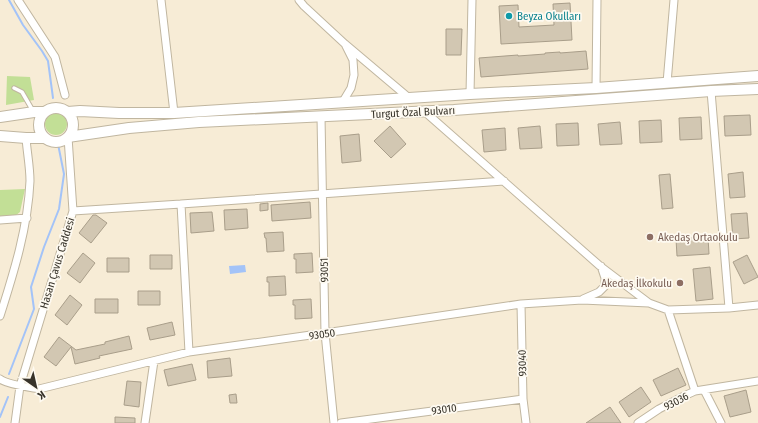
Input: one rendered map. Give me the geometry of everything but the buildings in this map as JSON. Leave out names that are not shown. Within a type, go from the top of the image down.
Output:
[{"type":"main road","name":"Turgut Özal Bulvarı","points":[[0,117],[34,112],[45,112],[49,109],[59,108],[68,112],[174,113],[470,94],[596,88],[758,76]]},
{"type":"main road","name":"Turgut Özal Bulvarı","points":[[0,136],[45,138],[49,141],[59,142],[68,137],[129,128],[199,122],[454,110],[711,91],[758,89]]},
{"type":"main road","points":[[45,112],[41,116],[39,122],[39,128],[45,138]]},
{"type":"main road","points":[[68,112],[72,116],[74,127],[72,133],[68,137]]},
{"type":"street","points":[[18,0],[55,57],[65,95]]},
{"type":"street","points":[[161,0],[174,113]]},
{"type":"street","points":[[299,0],[345,44],[409,98]]},
{"type":"street","points":[[470,94],[472,0]]},
{"type":"street","points":[[596,88],[597,0]]},
{"type":"street","points":[[667,83],[674,0]]},
{"type":"street","points":[[342,103],[351,88],[354,75],[352,60],[345,44]]},
{"type":"street","points":[[711,91],[729,308]]},
{"type":"street","points":[[424,111],[600,266],[649,303],[668,310],[729,308],[758,305]]},
{"type":"street","name":"93051","points":[[321,116],[325,333],[334,423]]},
{"type":"street","name":"Hasan Çavus Caddesi","points":[[15,423],[20,386],[73,210],[68,137]]},
{"type":"street","points":[[0,316],[14,273],[27,218],[30,179],[26,138]]},
{"type":"street","points":[[73,210],[181,204],[504,181]]},
{"type":"street","points":[[181,204],[189,352]]},
{"type":"street","points":[[0,220],[27,218]]},
{"type":"street","points":[[582,300],[599,292],[605,286],[606,278],[600,266]]},
{"type":"street","name":"93050","points":[[0,379],[20,386],[39,389],[154,362],[189,352],[521,304],[582,300],[649,303]]},
{"type":"street","name":"93040","points":[[521,304],[522,399],[526,423]]},
{"type":"street","points":[[668,310],[695,391]]},
{"type":"street","points":[[145,423],[154,362]]},
{"type":"street","name":"93036","points":[[638,423],[659,409],[695,391],[758,382]]},
{"type":"street","points":[[704,390],[721,423]]},
{"type":"street","name":"93010","points":[[341,423],[522,399]]},
{"type":"lane","points":[[14,88],[22,92],[34,112]]},
{"type":"green space","points":[[7,76],[30,77],[34,100],[6,105]]},
{"type":"green space","points":[[56,113],[64,116],[67,124],[64,132],[56,135],[48,132],[45,124],[48,116]]},
{"type":"green space","points":[[25,189],[20,212],[15,216],[0,216],[0,190]]},
{"type":"water","points":[[245,265],[246,272],[230,274],[229,266]]},
{"type":"waterway","points":[[9,0],[23,25],[48,61],[53,98]]},
{"type":"waterway","points":[[9,374],[34,309],[31,287],[44,247],[59,209],[64,174],[58,144]]},
{"type":"waterway","points":[[0,417],[8,397]]},
{"type":"place","name":"Beyza Okulları","points":[[509,16]]},
{"type":"place","name":"Akedaş Ortaokulu","points":[[650,237]]},
{"type":"place","name":"Akedaş İlkokulu","points":[[680,283]]}]
